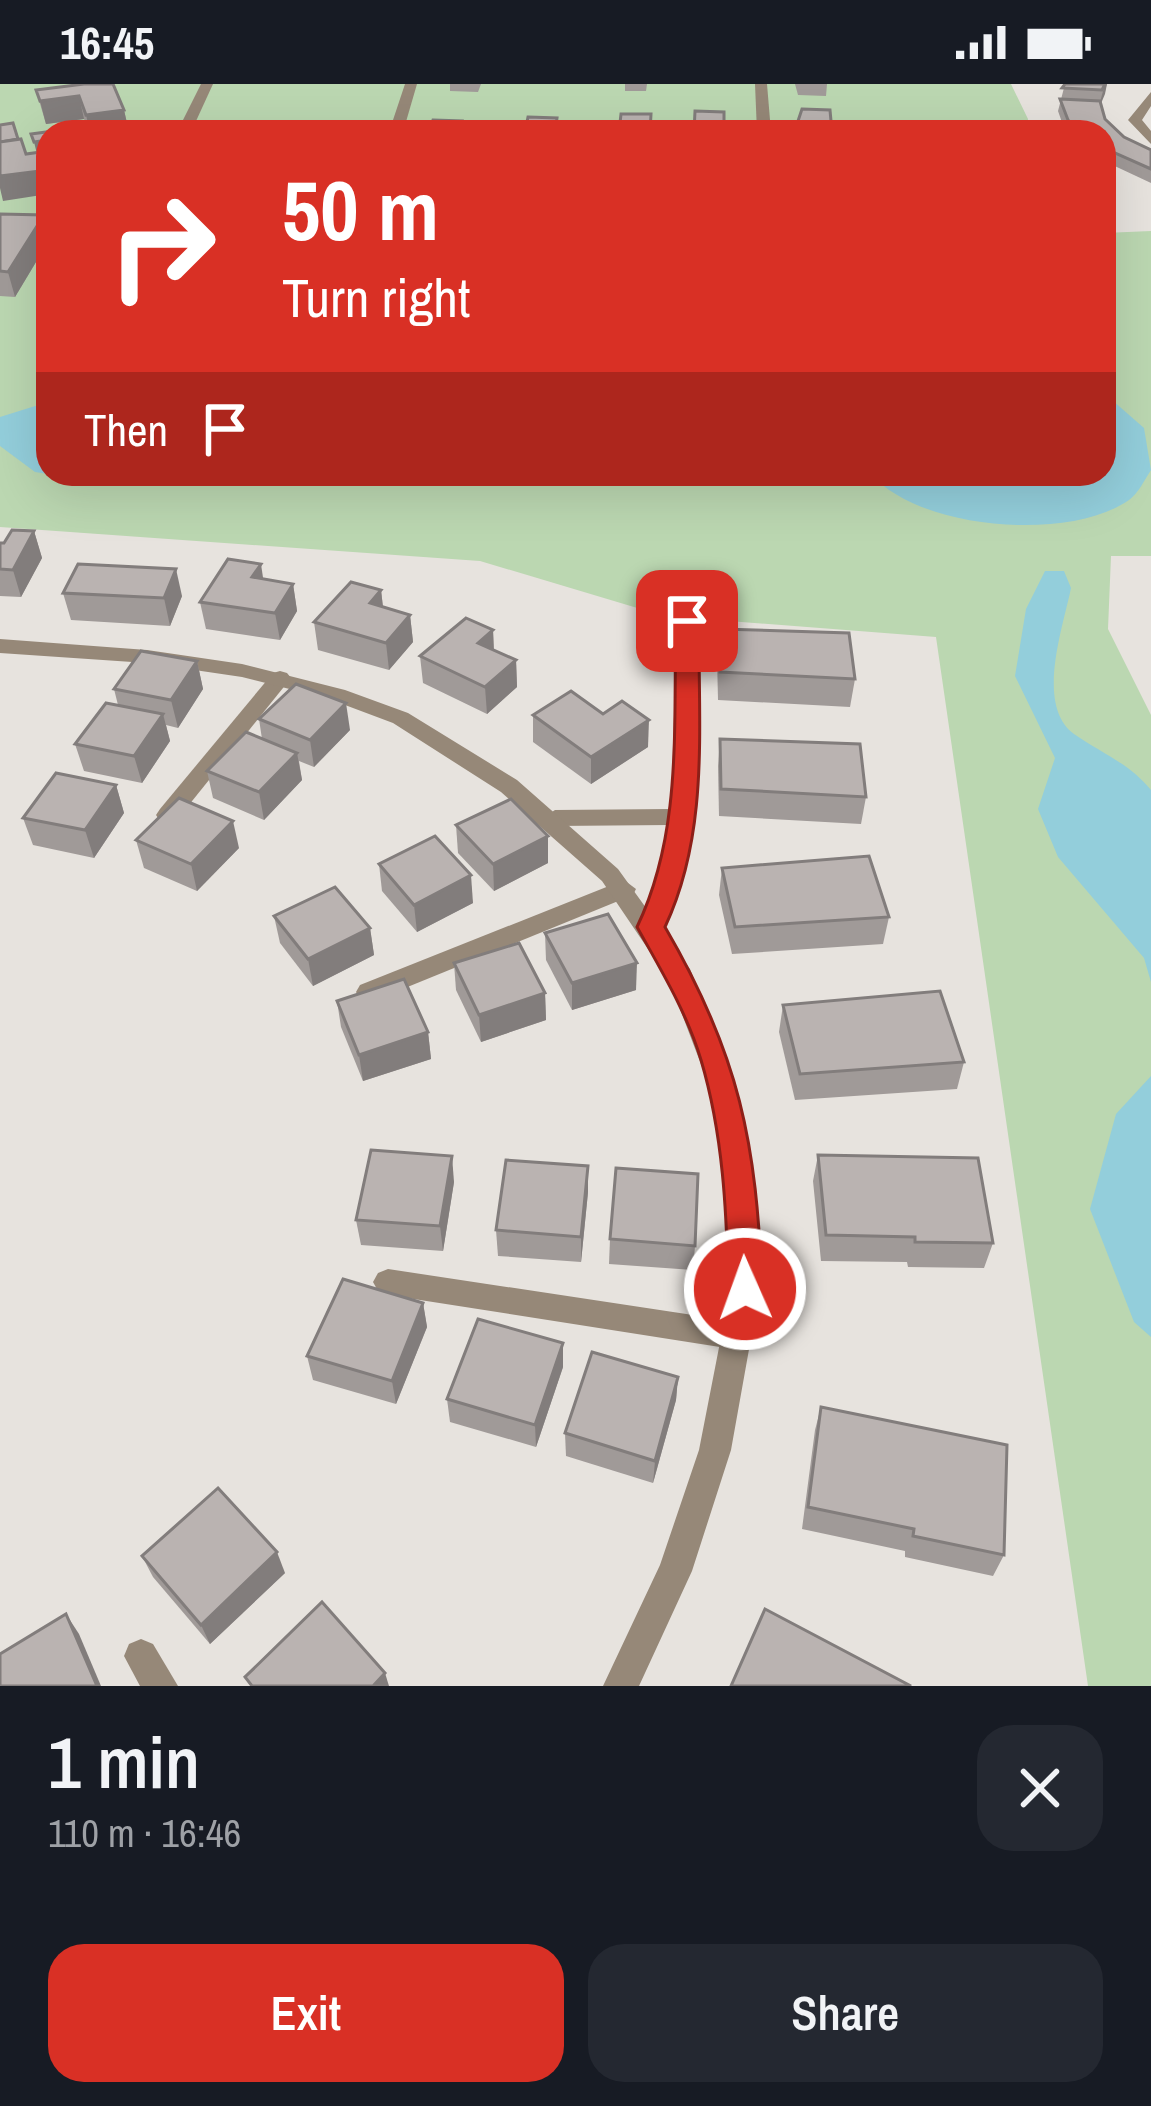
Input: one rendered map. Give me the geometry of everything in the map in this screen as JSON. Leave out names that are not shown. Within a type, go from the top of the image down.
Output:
[{"type":"street","points":[[190,120],[207,84]]},
{"type":"street","points":[[400,120],[411,84]]},
{"type":"street","points":[[761,84],[763,120]]},
{"type":"street","points":[[1151,96],[1135,120],[1151,140]]},
{"type":"street","points":[[651,927],[674,879],[685,817],[687,621]]},
{"type":"street","points":[[0,646],[159,656],[280,678],[388,713],[460,752],[555,818],[623,889],[651,927],[688,992],[721,1081],[742,1192],[745,1289],[709,1481],[667,1600],[621,1686]]},
{"type":"street","points":[[167,815],[280,678]]},
{"type":"street","points":[[555,818],[685,817]]},
{"type":"street","points":[[369,992],[623,889]]},
{"type":"street","points":[[388,1282],[739,1336]]},
{"type":"green space","points":[[0,84],[1011,84],[1028,120],[36,120],[36,486],[1116,486],[1116,232],[1151,231],[1151,556],[1111,556],[1108,629],[1151,715],[1151,1686],[1088,1686],[936,637],[664,616],[480,561],[0,527]]},
{"type":"water","points":[[1116,404],[1144,428],[1151,470],[1138,490],[1103,513],[1070,522],[996,524],[958,518],[886,486],[1116,486]]},
{"type":"water","points":[[36,406],[36,472],[0,446],[0,417]]},
{"type":"water","points":[[1045,571],[1064,571],[1071,588],[1055,665],[1056,705],[1062,721],[1151,790],[1151,982],[1144,958],[1058,857],[1038,809],[1055,758],[1015,676],[1026,609]]},
{"type":"water","points":[[1151,1076],[1151,1337],[1134,1322],[1090,1209],[1116,1114]]},
{"type":"building","points":[[113,84],[124,110],[86,115],[79,96],[40,101],[36,90]]},
{"type":"building","points":[[1065,84],[1105,84],[1102,90],[1062,88]]},
{"type":"building","points":[[1060,99],[1100,101],[1106,120],[1068,120]]},
{"type":"building","points":[[802,109],[830,110],[831,120],[798,120]]},
{"type":"building","points":[[695,111],[724,112],[724,120],[695,120]]},
{"type":"building","points":[[621,114],[651,114],[651,120],[620,120]]},
{"type":"building","points":[[13,123],[18,139],[0,142],[0,125]]},
{"type":"building","points":[[1116,129],[1151,150],[1151,169],[1116,153]]},
{"type":"building","points":[[21,139],[26,154],[36,153],[36,172],[0,176],[0,142]]},
{"type":"building","points":[[0,214],[36,215],[36,228],[8,272],[0,271]]},
{"type":"building","points":[[12,530],[34,531],[13,570],[0,569],[0,543]]},
{"type":"building","points":[[228,559],[261,564],[252,577],[293,584],[275,613],[200,602]]},
{"type":"building","points":[[78,564],[176,569],[164,598],[63,593]]},
{"type":"building","points":[[351,582],[381,590],[370,603],[410,615],[386,643],[314,622]]},
{"type":"building","points":[[466,618],[493,630],[478,643],[516,660],[485,687],[420,656]]},
{"type":"building","points":[[720,629],[849,633],[855,679],[720,672]]},
{"type":"building","points":[[141,651],[197,661],[171,700],[114,689]]},
{"type":"building","points":[[296,684],[346,703],[310,740],[259,719]]},
{"type":"building","points":[[571,691],[603,714],[622,701],[649,720],[591,757],[533,715]]},
{"type":"building","points":[[106,703],[163,714],[134,756],[75,744]]},
{"type":"building","points":[[246,732],[297,753],[259,792],[207,771]]},
{"type":"building","points":[[720,739],[860,744],[866,797],[721,789]]},
{"type":"building","points":[[56,773],[116,785],[85,830],[23,818]]},
{"type":"building","points":[[179,798],[233,821],[191,864],[136,840]]},
{"type":"building","points":[[511,799],[548,836],[493,864],[456,825]]},
{"type":"building","points":[[435,836],[471,875],[414,905],[379,864]]},
{"type":"building","points":[[869,856],[889,917],[735,927],[722,868]]},
{"type":"building","points":[[335,887],[370,928],[308,959],[274,916]]},
{"type":"building","points":[[608,914],[637,963],[572,983],[545,933]]},
{"type":"building","points":[[519,943],[545,993],[479,1015],[454,963]]},
{"type":"building","points":[[404,979],[428,1032],[359,1055],[337,1001]]},
{"type":"building","points":[[940,991],[964,1062],[800,1074],[783,1005]]},
{"type":"building","points":[[371,1150],[452,1156],[440,1226],[356,1220]]},
{"type":"building","points":[[818,1155],[978,1158],[993,1243],[826,1235]]},
{"type":"building","points":[[506,1160],[588,1166],[581,1237],[496,1230]]},
{"type":"building","points":[[616,1168],[698,1174],[695,1246],[610,1239]]},
{"type":"building","points":[[343,1279],[423,1303],[392,1381],[307,1356]]},
{"type":"building","points":[[478,1319],[563,1343],[535,1425],[447,1399]]},
{"type":"building","points":[[592,1352],[678,1377],[655,1461],[565,1433]]},
{"type":"building","points":[[821,1407],[1007,1445],[1004,1555],[913,1536],[914,1529],[808,1507]]},
{"type":"building","points":[[218,1488],[277,1552],[201,1625],[142,1556]]},
{"type":"building","points":[[322,1602],[385,1673],[373,1686],[252,1686],[245,1677]]},
{"type":"building","points":[[765,1609],[911,1686],[731,1686]]},
{"type":"building","points":[[66,1614],[97,1686],[0,1686],[0,1654]]},
{"type":"route","points":[[687,621],[685,817],[674,879],[651,927],[688,992],[716,1061],[742,1192],[745,1289]]}]
